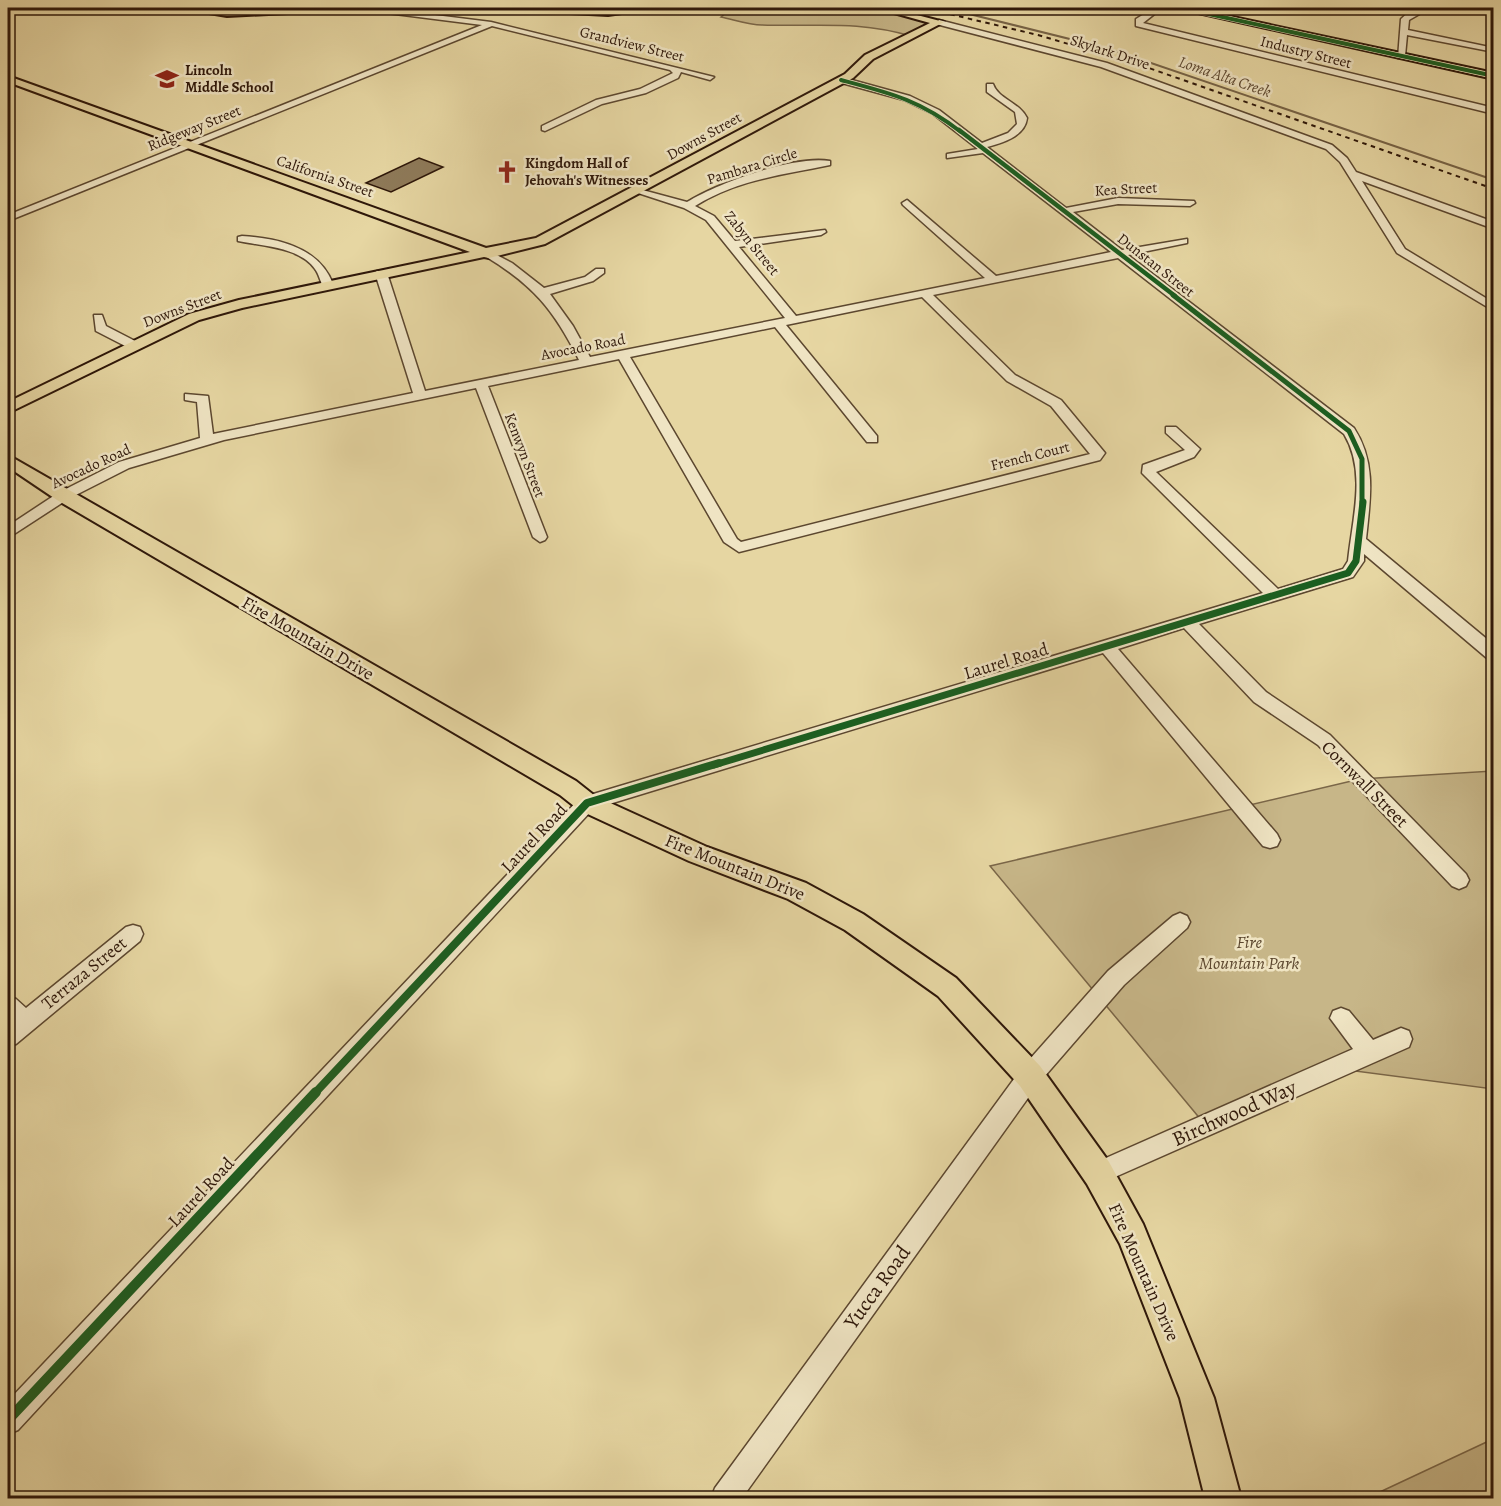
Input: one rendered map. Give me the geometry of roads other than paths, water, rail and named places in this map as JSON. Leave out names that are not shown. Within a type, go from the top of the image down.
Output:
[{"type":"main road","points":[[184,8],[227,13],[328,8]]},
{"type":"main road","points":[[532,8],[608,12],[652,8]]},
{"type":"main road","points":[[881,8],[939,22]]},
{"type":"main road","points":[[1181,8],[1494,76]]},
{"type":"main road","name":"Downs Street","points":[[8,408],[194,317],[327,284],[489,254],[540,241],[841,80],[874,54],[939,22]]},
{"type":"main road","name":"California Street","points":[[8,79],[489,254]]},
{"type":"main road","name":"Fire Mountain Drive","points":[[8,460],[63,496],[558,783],[587,803],[699,854],[797,891],[854,922],[947,987],[1030,1076],[1098,1173],[1132,1235],[1197,1398],[1223,1498]]},
{"type":"street","name":"Grandview Street","points":[[334,8],[379,10],[491,24],[710,77]]},
{"type":"street","name":"Industry Street","points":[[1158,8],[1138,21],[1138,24],[1494,111]]},
{"type":"street","points":[[1401,56],[1405,19],[1415,11],[1426,8]]},
{"type":"street","name":"Skylark Drive","points":[[939,22],[1039,46],[1104,65],[1320,143],[1338,153],[1401,252],[1494,308]]},
{"type":"street","name":"Ridgeway Street","points":[[8,218],[491,24]]},
{"type":"street","points":[[1405,32],[1494,50]]},
{"type":"street","points":[[545,128],[599,102],[643,91],[675,76],[677,73],[674,70]]},
{"type":"street","name":"Dunstan Street","points":[[841,80],[921,102],[1344,427],[1359,443],[1365,464],[1357,540]]},
{"type":"street","points":[[950,156],[983,148],[1022,126],[1023,119],[1019,111],[991,92],[990,86]]},
{"type":"street","name":"Pambara Circle","points":[[688,207],[701,197],[726,186],[804,165],[827,163]]},
{"type":"street","points":[[1353,174],[1494,226]]},
{"type":"street","name":"Zabyn Street","points":[[639,190],[688,207],[710,218],[794,321]]},
{"type":"street","name":"Kea Street","points":[[1064,211],[1118,201],[1190,203]]},
{"type":"street","points":[[907,202],[995,281]]},
{"type":"street","points":[[732,245],[821,232]]},
{"type":"street","points":[[242,239],[258,239],[304,255],[319,266],[327,284]]},
{"type":"street","name":"Avocado Road","points":[[8,532],[63,496],[124,465],[207,441],[1183,241]]},
{"type":"street","name":"California Street","points":[[489,254],[532,281],[543,292],[561,314],[587,363]]},
{"type":"street","points":[[543,292],[589,279],[600,271]]},
{"type":"street","points":[[381,273],[420,396]]},
{"type":"street","name":"French Court","points":[[623,356],[730,542],[739,547],[1095,457],[1098,453],[1056,403],[1011,378],[926,295]]},
{"type":"street","points":[[98,317],[100,328],[133,345]]},
{"type":"street","points":[[779,324],[872,440]]},
{"type":"street","name":"Kenwyn Street","points":[[480,384],[540,537]]},
{"type":"street","points":[[190,397],[202,399],[207,441]]},
{"type":"street","points":[[1171,430],[1192,449],[1190,454],[1154,464],[1148,468],[1149,473],[1275,595]]},
{"type":"street","points":[[1357,540],[1494,655]]},
{"type":"street","name":"Laurel Road","points":[[8,1420],[587,803],[1348,573],[1356,561],[1357,540]]},
{"type":"street","name":"Cornwall Street","points":[[1187,621],[1260,697],[1324,740],[1459,880]]},
{"type":"street","points":[[1106,646],[1270,840]]},
{"type":"street","name":"Yucca Road","points":[[725,1498],[1030,1076],[1116,978],[1180,922]]},
{"type":"street","name":"Terraza Street","points":[[8,1036],[133,934]]},
{"type":"street","points":[[8,1006],[24,1022]]},
{"type":"street","points":[[1341,1018],[1370,1053]]},
{"type":"street","name":"Birchwood Way","points":[[1098,1173],[1401,1040]]},
{"type":"waterway","name":"Loma Alta Creek","points":[[945,8],[1110,49],[1494,180]]},
{"type":"railway","points":[[924,8],[1038,35],[1146,67],[1494,189]]},
{"type":"place","name":"Lincoln Middle School","points":[[167,79]]},
{"type":"place","name":"Kingdom Hall of Jehovah's Witnesses","points":[[507,172]]},
{"type":"park label","name":"Fire Mountain Park","points":[[1249,952]]}]
